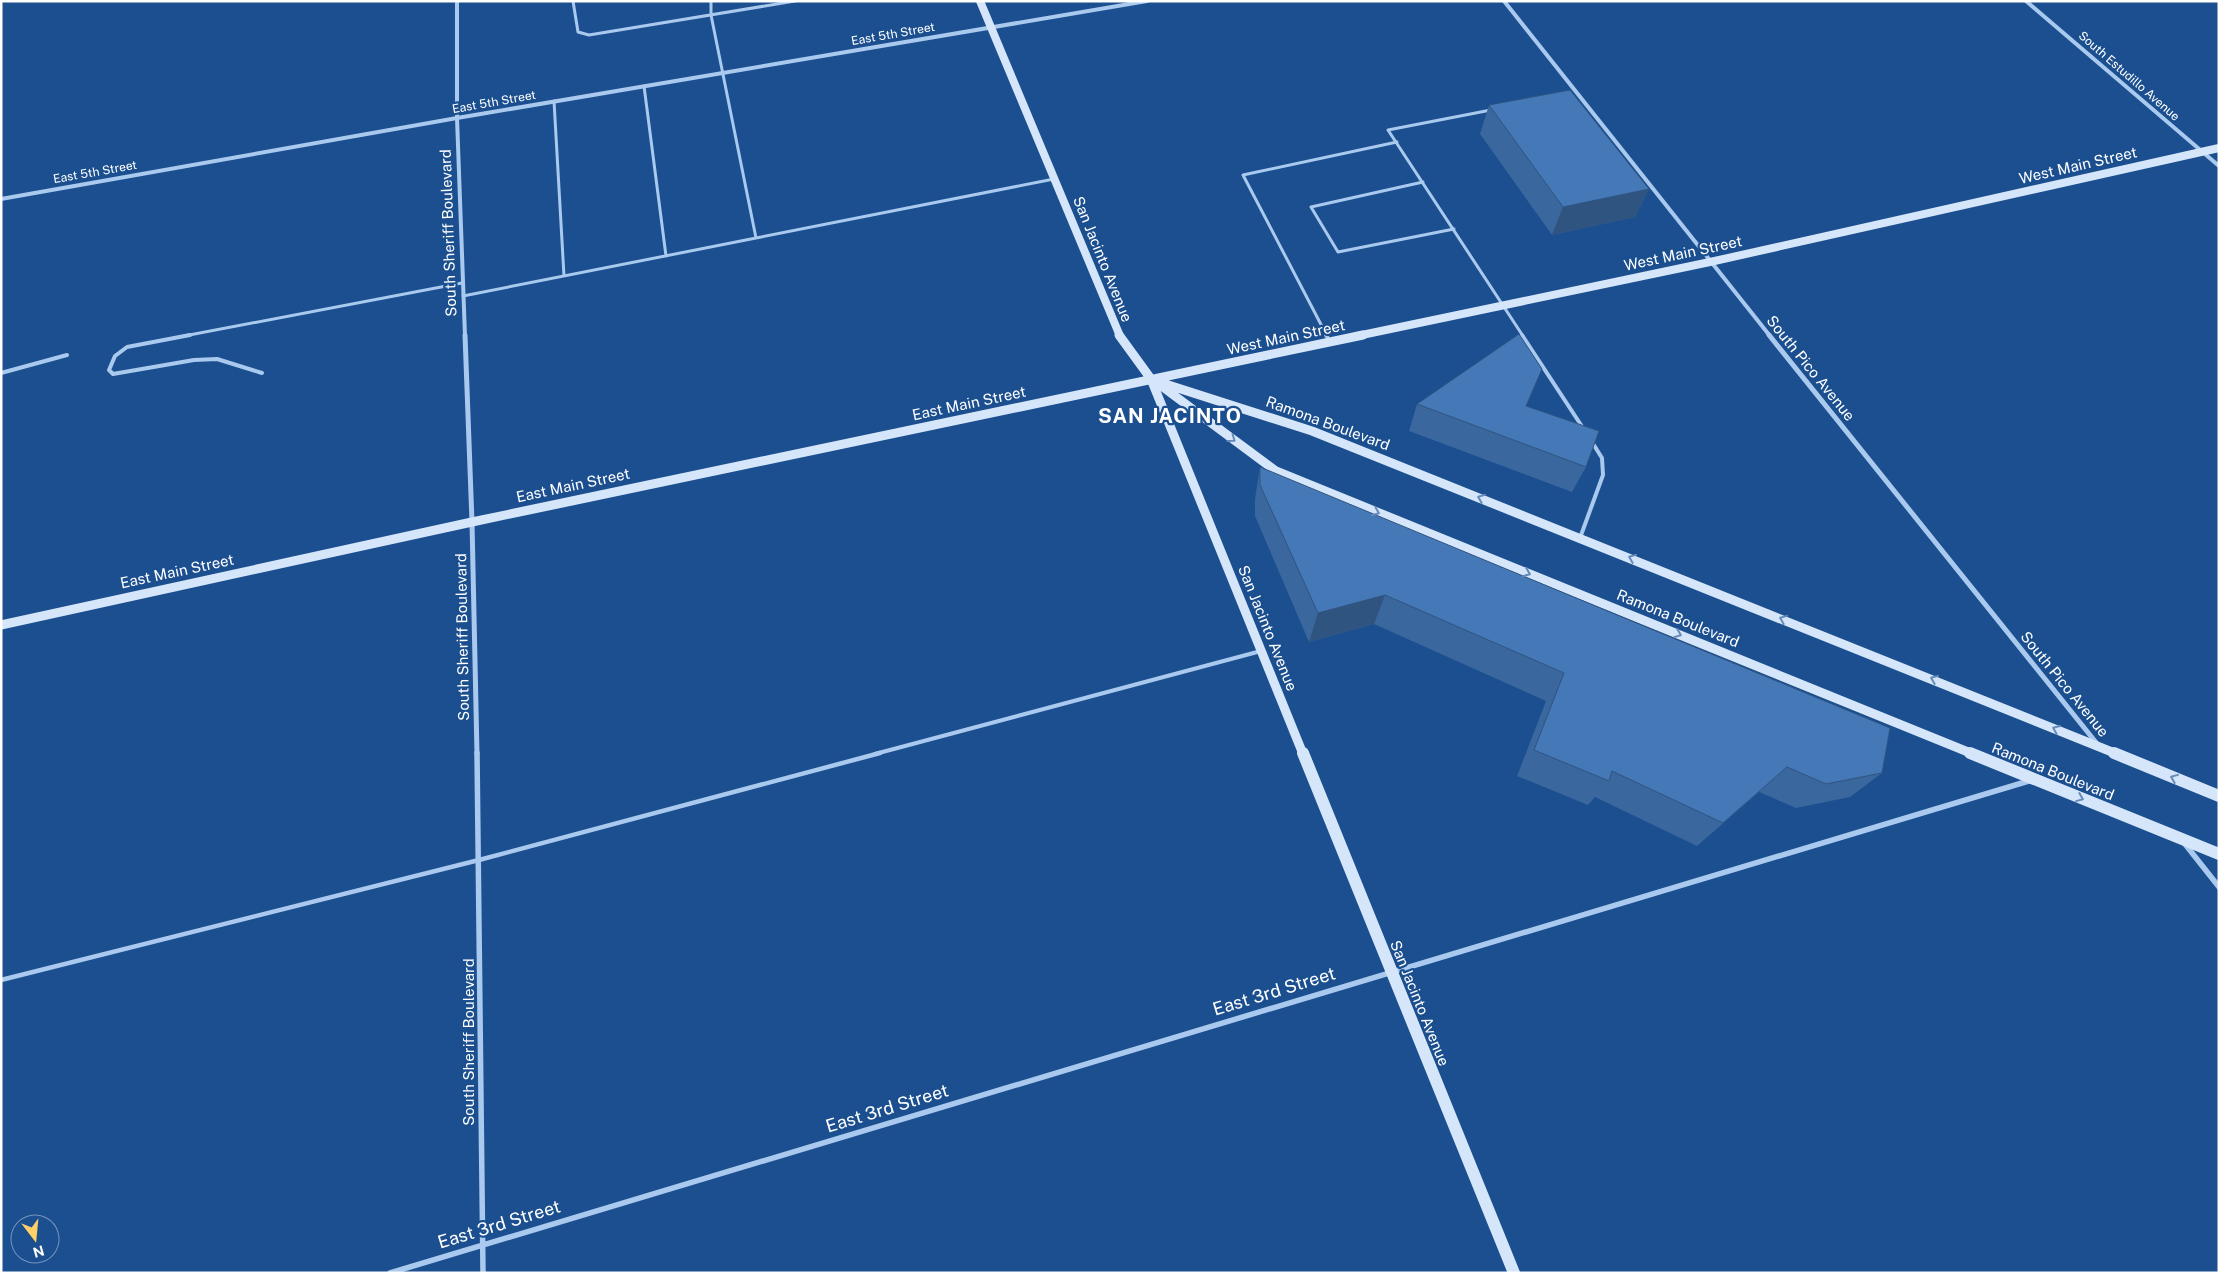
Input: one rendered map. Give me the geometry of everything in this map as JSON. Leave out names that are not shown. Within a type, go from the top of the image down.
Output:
[{"type":"street","name":"South Sheriff Boulevard","points":[[457,1],[457,118],[472,522],[479,860],[483,1273]]},
{"type":"street","name":"San Jacinto Avenue","points":[[980,1],[1117,332],[1151,379],[1514,1273]]},
{"type":"street","name":"East 5th Street","points":[[1,199],[554,101],[1147,1]]},
{"type":"street","name":"South Pico Avenue","points":[[1504,1],[1710,262],[2101,748]]},
{"type":"street","name":"South Estudillo Avenue","points":[[2026,1],[2219,166]]},
{"type":"street","name":"West Main Street","points":[[1151,379],[1710,262],[2219,148]]},
{"type":"street","name":"East Main Street","points":[[1,625],[472,522],[1151,379]]},
{"type":"street","name":"Ramona Boulevard","points":[[1151,379],[1312,431],[1979,697],[2219,796]]},
{"type":"street","name":"Ramona Boulevard","points":[[1151,379],[1276,471],[2219,854]]},
{"type":"street","name":"East 3rd Street","points":[[390,1273],[2035,779]]},
{"type":"street","points":[[2181,838],[2219,887]]},
{"type":"lane","points":[[573,1],[578,32],[590,35],[795,1]]},
{"type":"lane","points":[[711,1],[711,15],[722,73],[756,238]]},
{"type":"lane","points":[[644,86],[666,256]]},
{"type":"lane","points":[[1568,95],[1577,93]]},
{"type":"lane","points":[[554,101],[564,276]]},
{"type":"lane","points":[[1492,109],[1388,130],[1504,305],[1602,458],[1603,475],[1580,538]]},
{"type":"lane","points":[[1330,342],[1244,175],[1397,142]]},
{"type":"lane","points":[[463,296],[1054,179]]},
{"type":"lane","points":[[1423,182],[1311,206],[1338,252],[1454,230]]},
{"type":"lane","points":[[262,373],[217,359],[194,360],[122,374],[113,374],[109,370],[111,359],[117,351],[127,347],[462,283]]},
{"type":"lane","points":[[1,373],[67,355]]},
{"type":"lane","points":[[1,980],[479,860],[1261,651]]},
{"type":"building","points":[[1570,90],[1649,189],[1563,207],[1489,105]]},
{"type":"building","points":[[1519,334],[1542,369],[1526,406],[1599,431],[1586,467],[1417,404]]},
{"type":"building","points":[[1260,467],[1890,728],[1882,773],[1826,784],[1787,767],[1723,823],[1612,771],[1609,781],[1534,750],[1564,673],[1385,595],[1318,613],[1260,485]]},
{"type":"district","name":"SAN JACINTO","points":[[1170,416]]}]
